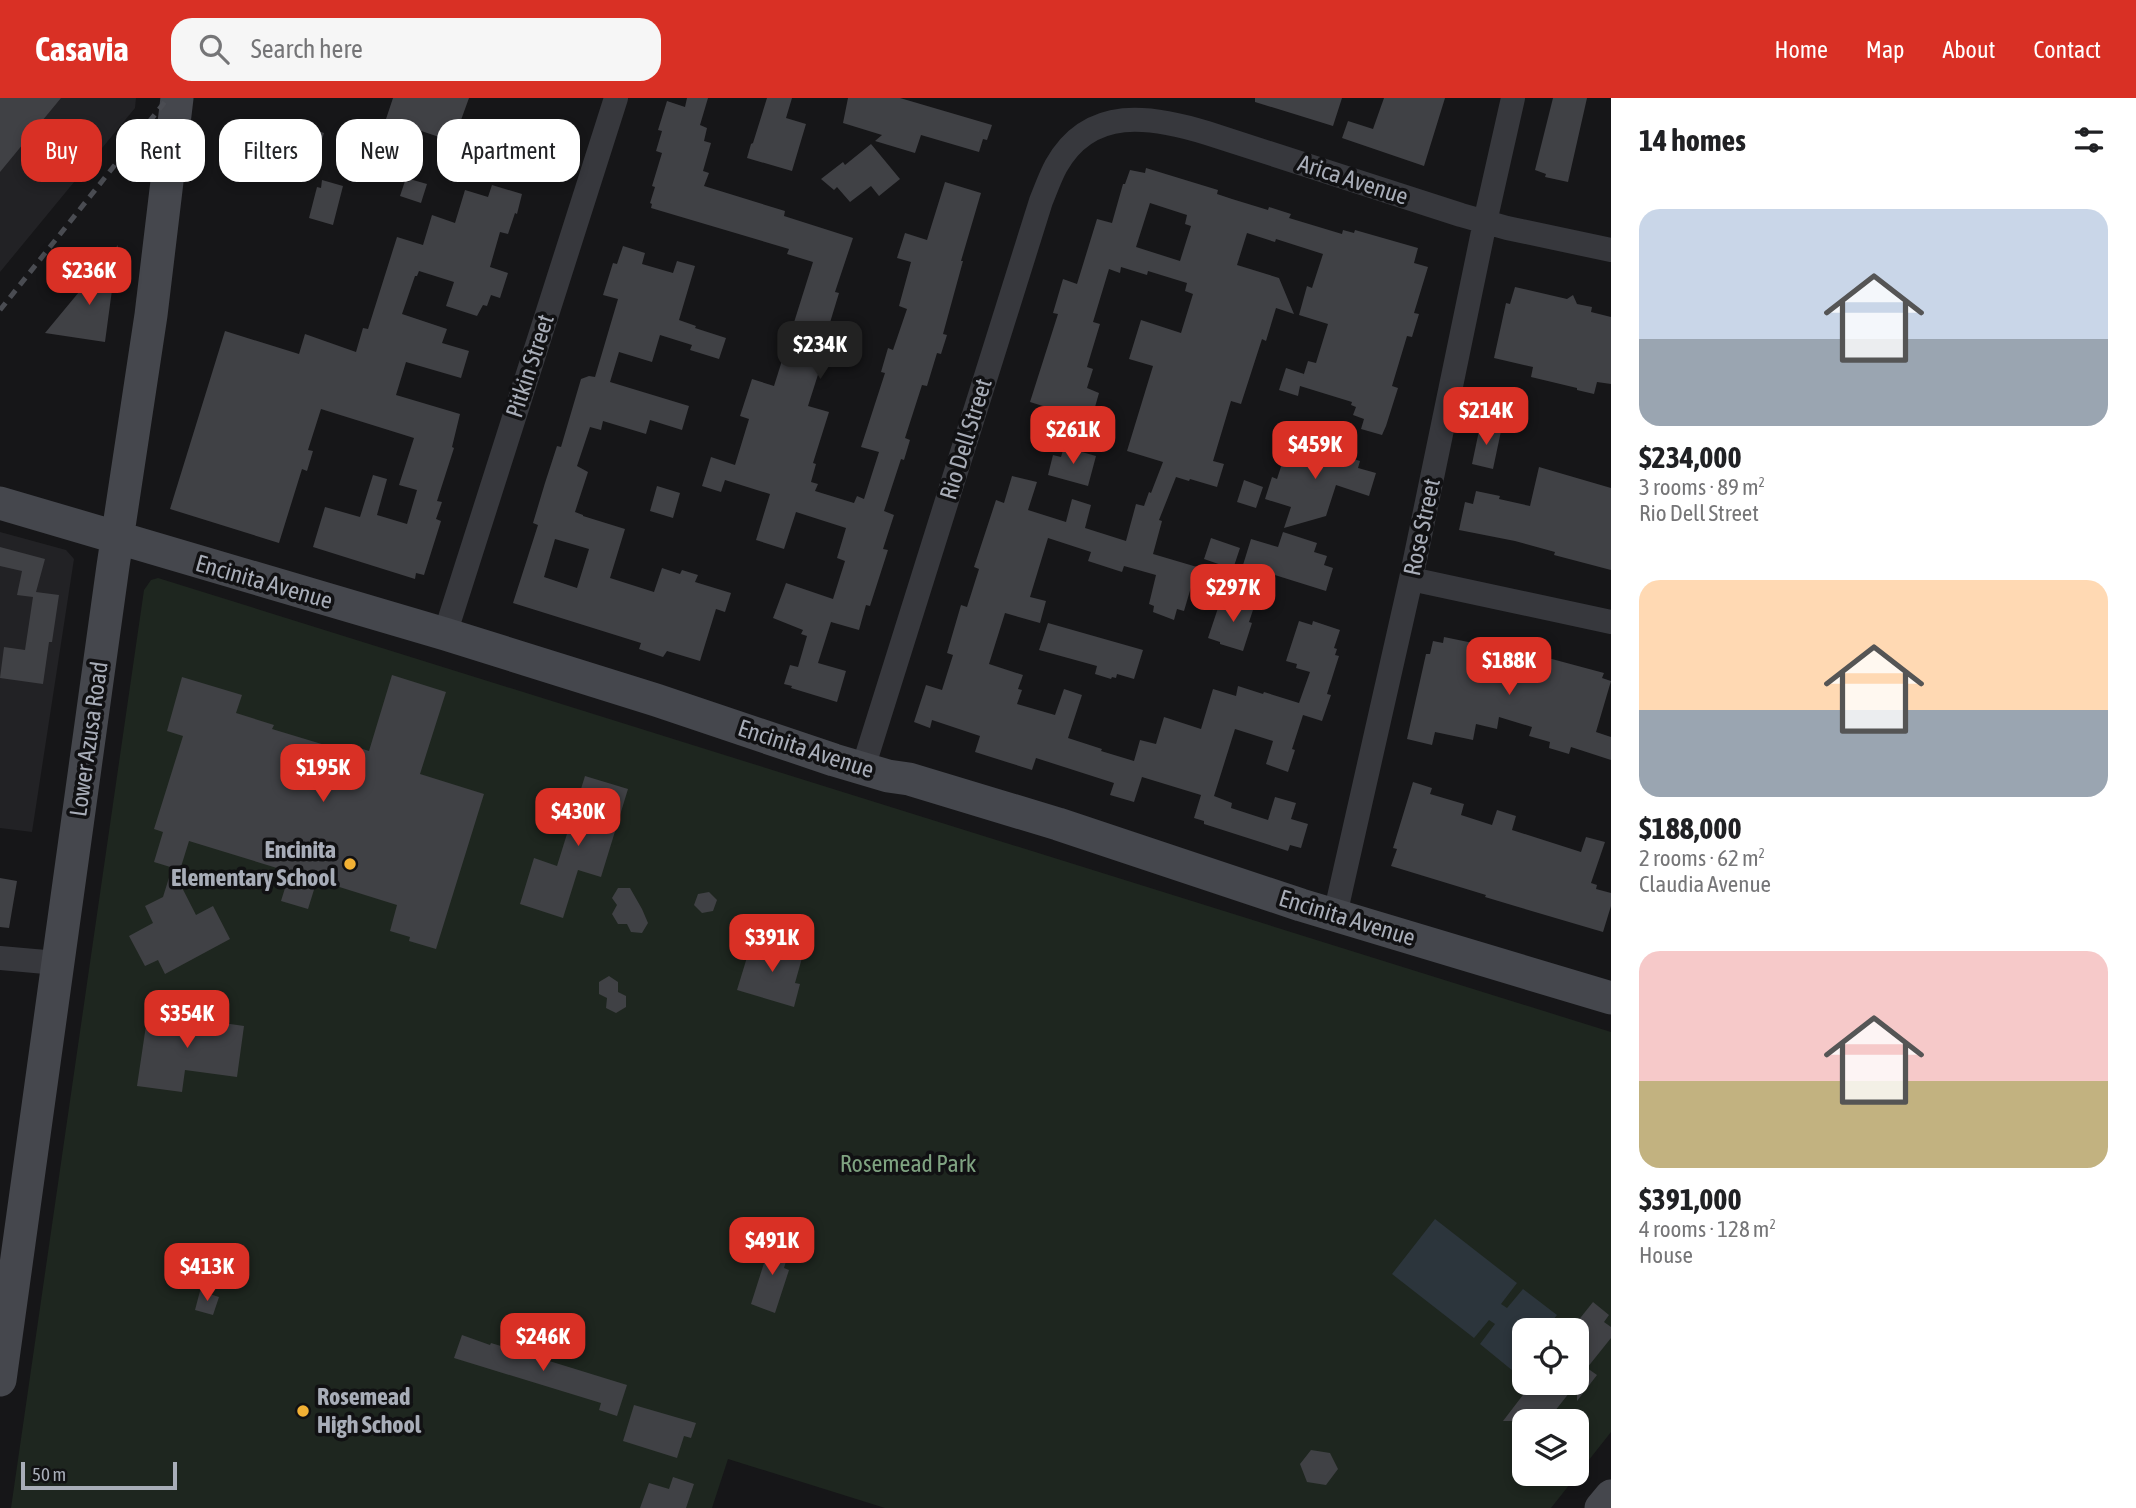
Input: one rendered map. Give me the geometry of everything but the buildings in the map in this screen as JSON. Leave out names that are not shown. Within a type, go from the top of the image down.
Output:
[{"type":"street","name":"Lower Azusa Road","points":[[0,1380],[10,1229],[57,963],[151,315],[177,98]]},
{"type":"street","name":"Pitkin Street","points":[[445,634],[615,98]]},
{"type":"street","name":"Rose Street","points":[[1335,915],[1411,579],[1513,98]]},
{"type":"street","name":"Arica Avenue","points":[[1096,127],[1124,118],[1158,121],[1193,129],[1485,222],[1611,250]]},
{"type":"street","name":"Rio Dell Street","points":[[863,768],[1041,201],[1057,164],[1077,139],[1096,127]]},
{"type":"street","name":"Encinita Avenue","points":[[0,503],[445,634],[656,700],[834,760],[909,779],[1058,824],[1335,915],[1611,998]]},
{"type":"street","points":[[1411,579],[1611,622]]},
{"type":"street","points":[[0,958],[57,963]]},
{"type":"street","points":[[1601,1508],[1611,1496]]},
{"type":"shaded area","points":[[0,98],[136,98],[135,108],[126,119],[116,119],[116,131],[102,148],[102,119],[21,119],[21,182],[74,182],[0,272]]},
{"type":"shaded area","points":[[0,532],[66,550],[74,559],[32,832],[0,828]]},
{"type":"shaded area","points":[[1435,1219],[1517,1283],[1501,1304],[1507,1308],[1523,1289],[1557,1315],[1555,1318],[1512,1318],[1512,1370],[1480,1344],[1495,1324],[1489,1320],[1474,1338],[1392,1274]]},
{"type":"green space","name":"Rosemead Park","points":[[158,578],[1611,1032],[1611,1432],[1589,1460],[1589,1409],[1512,1409],[1512,1486],[1568,1486],[1551,1508],[885,1508],[728,1459],[712,1508],[11,1508],[144,590],[151,580]]},
{"type":"railway","points":[[0,310],[168,98]]},
{"type":"place","name":"Encinita Elementary School","points":[[350,864]]},
{"type":"place","name":"Rosemead High School","points":[[303,1411]]}]
